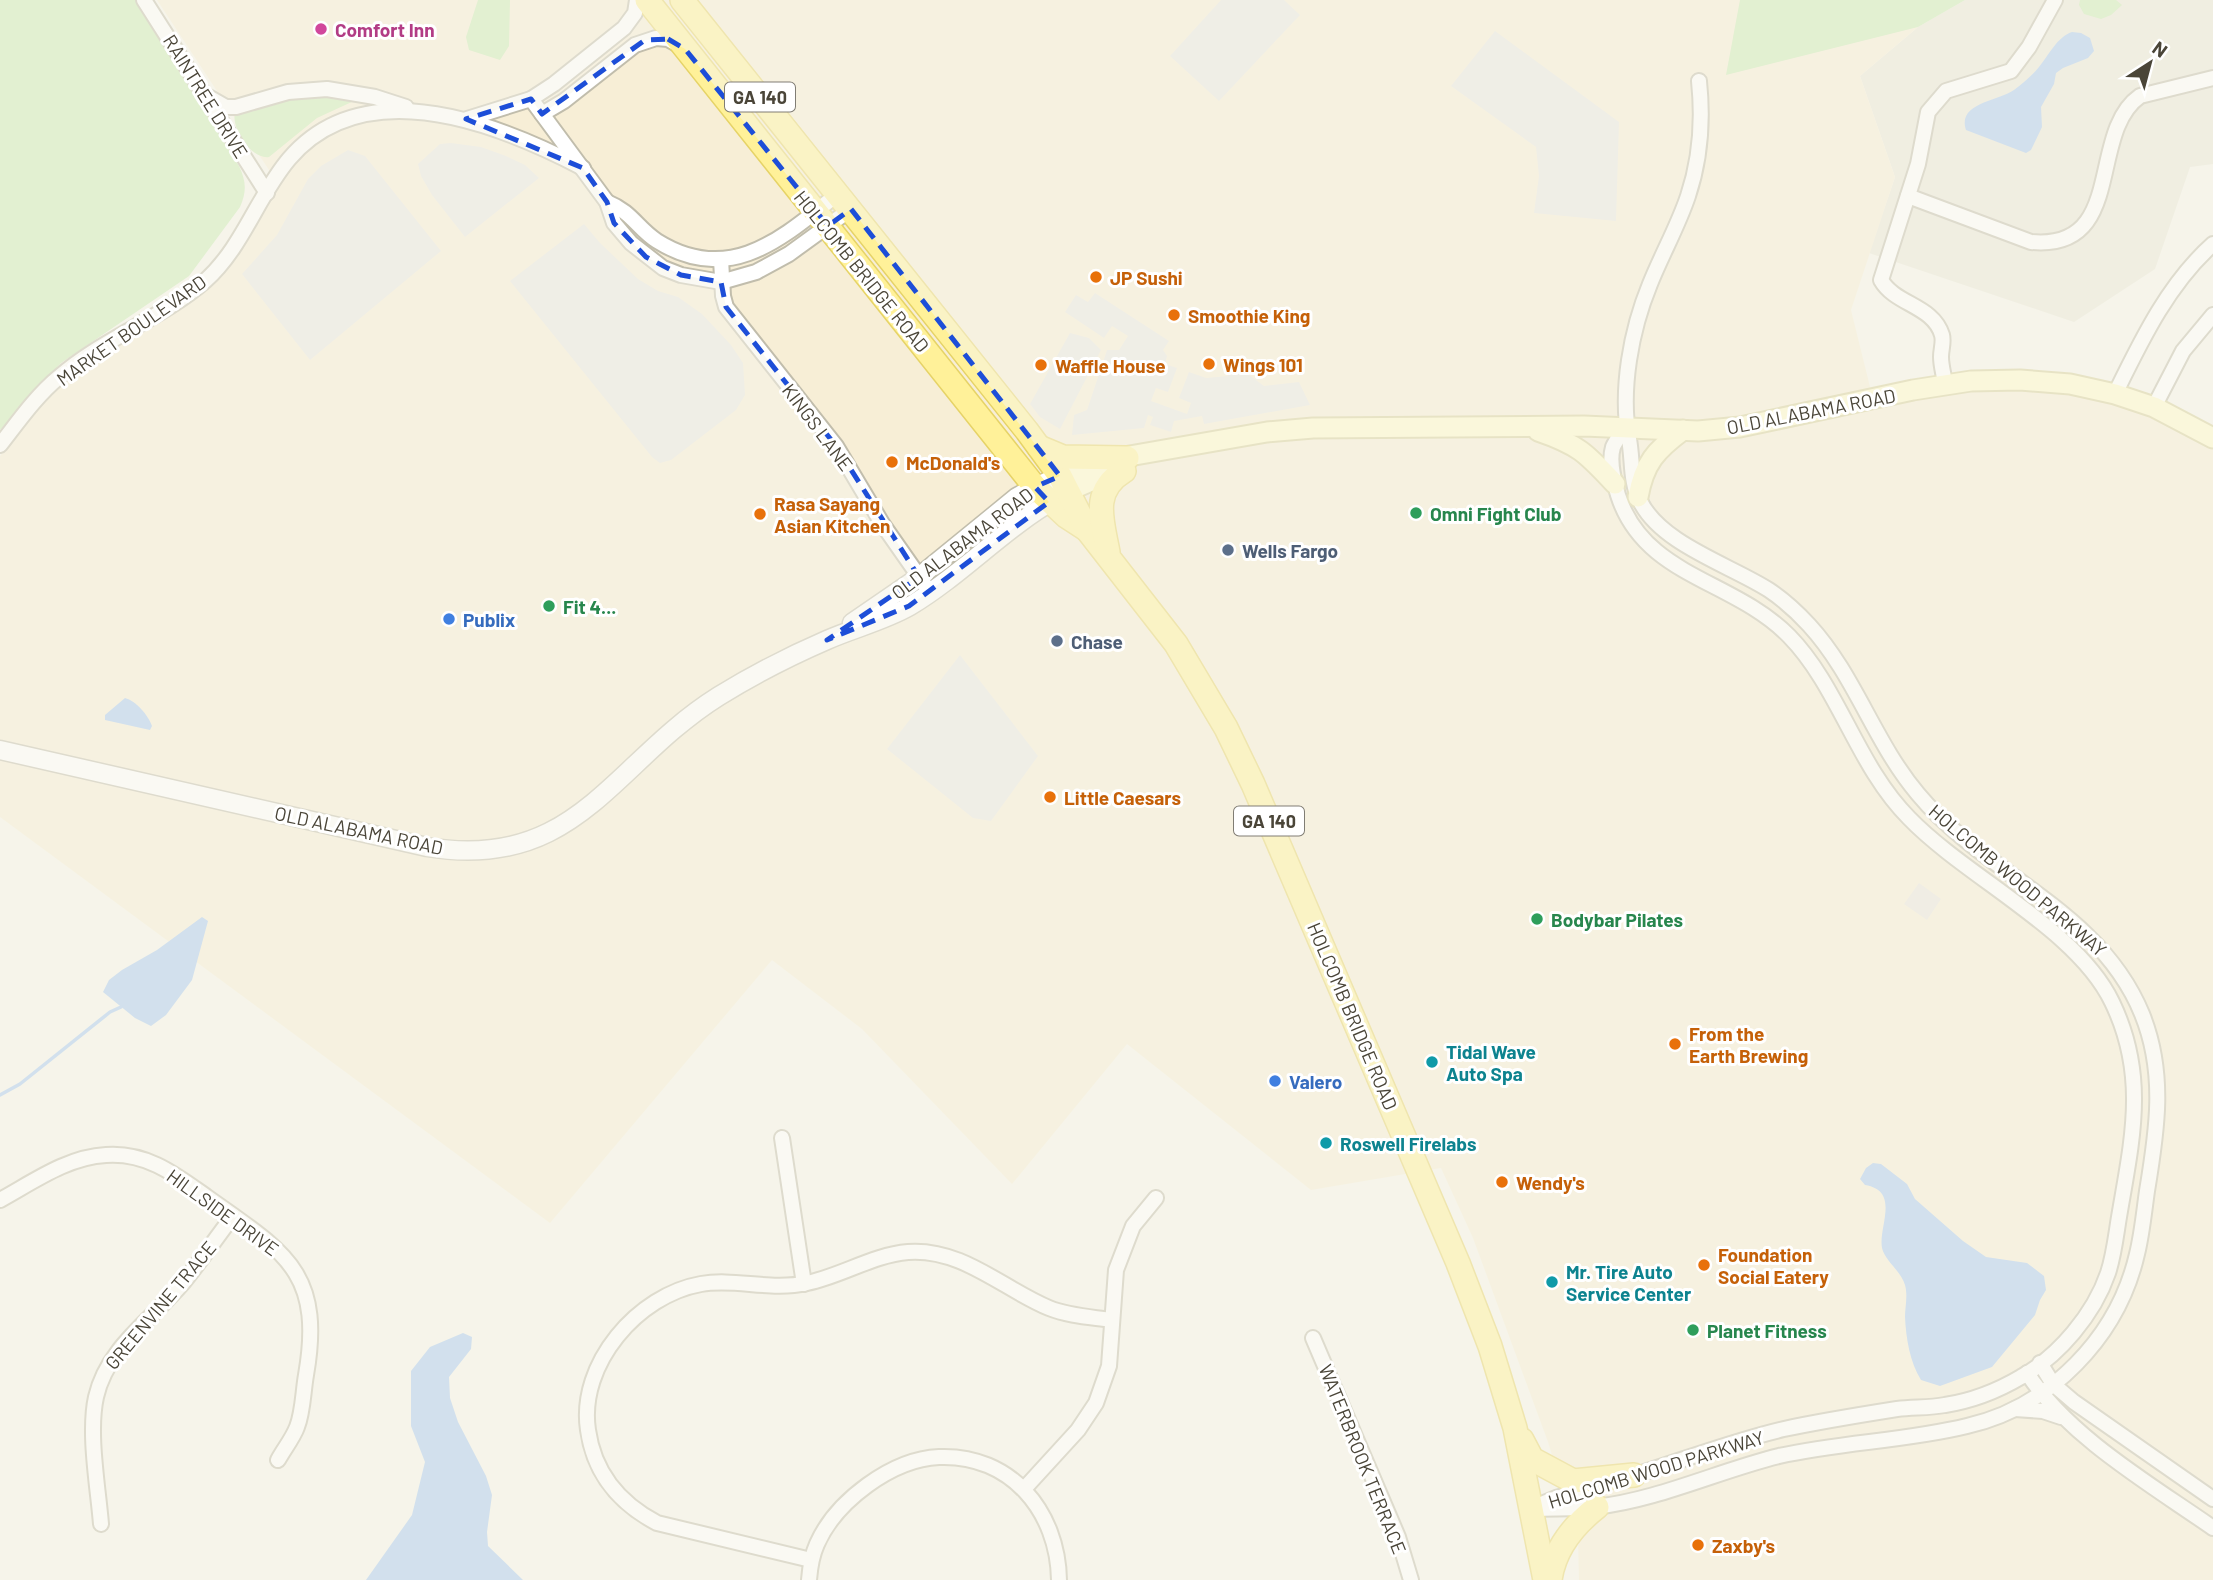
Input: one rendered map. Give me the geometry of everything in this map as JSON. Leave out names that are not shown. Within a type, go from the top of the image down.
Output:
[{"type":"main road","name":"HOLCOMB BRIDGE ROAD","points":[[647,0],[822,219],[1053,489]]},
{"type":"main road","name":"HOLCOMB BRIDGE ROAD","points":[[682,0],[1039,447],[1053,489],[1066,516],[1088,531],[1164,626],[1226,728],[1253,784],[1458,1263],[1490,1346],[1516,1428],[1545,1580]]},
{"type":"main road","name":"OLD ALABAMA ROAD","points":[[1053,489],[1091,481],[1126,464],[1160,463],[1230,439],[1267,432],[1313,428],[1626,426],[1682,430],[1740,427],[1945,384],[1983,381],[2050,382],[2115,394],[2154,407],[2213,438]]},
{"type":"main road","points":[[1523,426],[1565,440],[1587,454],[1615,484]]},
{"type":"main road","points":[[1638,497],[1641,478],[1647,464],[1682,430]]},
{"type":"main road","points":[[1039,447],[1063,457],[1126,464]]},
{"type":"main road","points":[[1109,555],[1103,525],[1102,498],[1111,481],[1126,464]]},
{"type":"main road","points":[[1516,1428],[1532,1459],[1573,1481],[1634,1475]]},
{"type":"main road","points":[[1550,1580],[1556,1560],[1569,1535],[1597,1507]]},
{"type":"street","name":"RAINTREE DRIVE","points":[[144,0],[267,192]]},
{"type":"street","points":[[531,99],[624,28],[635,13],[637,0]]},
{"type":"street","points":[[1945,384],[1941,356],[1943,337],[1937,324],[1927,313],[1900,297],[1881,281],[1918,164],[1928,112],[1946,90],[2011,71],[2029,47],[2055,0]]},
{"type":"street","points":[[542,114],[564,101],[645,40],[668,39],[685,48]]},
{"type":"street","points":[[1908,196],[2031,242],[2048,244],[2073,236],[2094,208],[2105,181],[2116,129],[2123,111],[2130,103],[2140,96],[2213,78]]},
{"type":"street","name":"HOLCOMB WOOD PARKWAY","points":[[1532,1509],[1597,1507],[1664,1492],[1745,1465],[1785,1455],[1973,1425],[2014,1409],[2041,1394],[2076,1364],[2103,1332],[2123,1296],[2137,1256],[2159,1105],[2155,1057],[2141,1010],[2120,971],[2093,939],[1954,830],[1919,796],[1891,757],[1835,657],[1804,619],[1767,589],[1675,539],[1641,505],[1631,476],[1630,442],[1626,426],[1629,369],[1642,305],[1690,192],[1701,123],[1699,81]]},
{"type":"street","points":[[205,95],[226,107],[236,107],[288,92],[327,89],[375,97],[425,113]]},
{"type":"street","name":"MARKET BOULEVARD","points":[[466,119],[531,99],[607,201],[614,223],[646,257],[681,275],[721,282],[775,264],[845,201]]},
{"type":"street","name":"MARKET BOULEVARD","points":[[0,445],[32,404],[58,377],[174,304],[216,270],[237,245],[289,159],[318,135],[336,125],[368,114],[398,111],[466,119],[537,145],[583,168]]},
{"type":"street","name":"MARKET BOULEVARD","points":[[607,201],[623,208],[656,240],[670,248],[704,258],[721,259],[752,253],[822,219]]},
{"type":"street","points":[[2115,394],[2154,319],[2193,262],[2213,244]]},
{"type":"street","name":"KINGS LANE","points":[[721,259],[723,296],[730,313],[836,446],[883,524],[931,592]]},
{"type":"street","points":[[2154,407],[2183,351],[2213,315]]},
{"type":"street","name":"HOLCOMB WOOD PARKWAY","points":[[1532,1509],[1556,1497],[1784,1429],[1902,1408],[1946,1405],[1986,1393],[2027,1373],[2059,1348],[2096,1297],[2108,1274],[2134,1117],[2135,1079],[2129,1042],[2111,998],[2083,960],[2039,922],[1950,856],[1909,819],[1887,794],[1800,647],[1769,617],[1745,601],[1678,567],[1649,547],[1634,530],[1624,514],[1615,484],[1612,450],[1626,426]]},
{"type":"street","name":"OLD ALABAMA ROAD","points":[[827,640],[919,576],[977,529],[1053,489]]},
{"type":"street","name":"OLD ALABAMA ROAD","points":[[0,750],[427,846],[465,851],[525,843],[568,823],[605,794],[703,706],[741,682],[827,640],[887,618],[931,592],[1024,518],[1053,489]]},
{"type":"street","points":[[782,1138],[804,1284]]},
{"type":"street","name":"HILLSIDE DRIVE","points":[[0,1200],[76,1160],[108,1154],[123,1155],[140,1158],[169,1170],[274,1246],[292,1266],[306,1293],[312,1319],[311,1345],[297,1428],[278,1460]]},
{"type":"street","points":[[1024,1489],[1078,1430],[1096,1403],[1109,1366],[1115,1269],[1133,1226],[1156,1198]]},
{"type":"street","name":"GREENVINE TRACE","points":[[101,1524],[93,1423],[96,1397],[103,1374],[121,1346],[182,1284],[233,1216]]},
{"type":"street","points":[[811,1560],[672,1528],[641,1515],[620,1498],[602,1474],[591,1449],[587,1421],[590,1389],[602,1359],[633,1320],[656,1300],[679,1289],[703,1284],[767,1287],[804,1284],[832,1277],[890,1255],[929,1253],[966,1263],[1052,1310],[1111,1320]]},
{"type":"street","name":"WATERBROOK TERRACE","points":[[1313,1338],[1398,1537],[1411,1580]]},
{"type":"street","points":[[2040,1363],[2053,1384],[2074,1402],[2213,1499]]},
{"type":"street","points":[[2074,1402],[2072,1387],[2076,1364]]},
{"type":"street","points":[[2027,1373],[2041,1394],[2063,1418],[2098,1447],[2213,1528]]},
{"type":"street","points":[[2014,1409],[2043,1411],[2063,1418]]},
{"type":"street","points":[[809,1580],[811,1560],[823,1532],[845,1505],[881,1476],[908,1463],[939,1457],[968,1460],[998,1470],[1024,1489],[1042,1512],[1054,1539],[1059,1580]]},
{"type":"highlighted area","points":[[668,39],[685,49],[828,226],[851,209],[1060,476],[1035,487],[1049,502],[909,606],[827,640],[919,577],[836,446],[726,307],[721,282],[681,275],[646,257],[614,223],[607,202],[583,168],[466,119],[531,99],[542,114],[645,40]]},
{"type":"shaded area","points":[[157,0],[1943,0],[1900,31],[1918,27],[1860,76],[1895,177],[1851,310],[1874,403],[2060,379],[2150,394],[2213,430],[2213,1580],[1579,1580],[1578,1539],[1548,1442],[1473,1238],[1441,1168],[1311,1190],[1127,1044],[1012,1184],[862,1029],[772,960],[550,1223],[0,817],[0,456],[73,363],[205,277],[271,173]]},
{"type":"shaded area","points":[[1221,0],[1284,0],[1300,15],[1219,101],[1170,56]]},
{"type":"shaded area","points":[[1965,0],[2213,0],[2213,164],[2190,167],[2155,269],[2074,322],[1869,253],[1895,177],[1860,76],[1918,27]]},
{"type":"shaded area","points":[[1495,31],[1619,122],[1616,221],[1534,213],[1539,176],[1536,147],[1451,86]]},
{"type":"shaded area","points":[[440,144],[481,147],[506,156],[525,165],[539,178],[465,237],[432,195],[421,176],[418,164]]},
{"type":"shaded area","points":[[348,150],[365,156],[441,251],[310,360],[242,274],[277,235],[308,179],[321,166]]},
{"type":"shaded area","points":[[584,224],[638,279],[658,291],[678,297],[702,314],[731,345],[743,363],[745,395],[736,410],[671,460],[660,463],[652,457],[510,281]]},
{"type":"shaded area","points":[[1095,293],[1169,341],[1163,350],[1167,356],[1165,364],[1177,368],[1168,392],[1156,388],[1151,401],[1187,414],[1191,403],[1179,398],[1189,372],[1206,378],[1228,376],[1233,363],[1264,386],[1299,382],[1310,405],[1204,424],[1202,416],[1174,421],[1171,432],[1150,425],[1153,417],[1148,415],[1144,428],[1072,435],[1074,415],[1087,410],[1107,350],[1119,350],[1128,336],[1112,326],[1104,338],[1065,312],[1076,295],[1088,302]]},
{"type":"shaded area","points":[[1070,333],[1089,338],[1101,350],[1060,429],[1040,417],[1030,404]]},
{"type":"shaded area","points":[[960,655],[1038,756],[991,821],[973,818],[887,749]]},
{"type":"shaded area","points":[[1919,883],[1941,899],[1927,920],[1904,904]]},
{"type":"green space","points":[[0,0],[135,0],[239,166],[245,186],[240,207],[189,276],[61,363],[0,430]]},
{"type":"green space","points":[[478,0],[510,0],[509,46],[500,60],[469,50],[466,37]]},
{"type":"green space","points":[[1740,0],[1965,0],[1918,27],[1726,75]]},
{"type":"green space","points":[[2080,0],[2116,0],[2122,5],[2111,15],[2101,19],[2084,14],[2079,5]]},
{"type":"green space","points":[[314,93],[356,100],[317,118],[269,157],[256,154],[244,142],[236,127],[235,113],[246,107]]},
{"type":"water","points":[[2072,32],[2090,38],[2094,51],[2088,58],[2056,73],[2054,84],[2041,107],[2042,127],[2031,150],[2026,153],[1966,130],[1967,114],[1973,108],[2014,90],[2036,70],[2058,42]]},
{"type":"water","points":[[125,698],[145,713],[152,726],[150,730],[105,720],[105,715]]},
{"type":"water","points":[[202,917],[208,921],[192,980],[166,1015],[151,1026],[135,1018],[103,992],[109,980],[122,970],[157,950]]},
{"type":"water","points":[[1873,1163],[1881,1164],[1907,1184],[1915,1199],[1963,1241],[1986,1257],[2027,1263],[2044,1276],[2046,1290],[2035,1315],[1992,1367],[1940,1386],[1921,1380],[1911,1358],[1908,1342],[1905,1285],[1882,1248],[1885,1202],[1882,1194],[1865,1185],[1860,1179],[1866,1168]]},
{"type":"water","points":[[463,1333],[472,1337],[471,1349],[449,1377],[450,1398],[458,1422],[486,1476],[492,1495],[488,1546],[523,1580],[366,1580],[412,1515],[425,1462],[411,1426],[411,1371],[430,1347]]},
{"type":"waterway","points":[[0,1095],[20,1084],[110,1012],[121,1007]]},
{"type":"place","name":"Comfort Inn","points":[[321,29]]},
{"type":"place","name":"JP Sushi","points":[[1096,277]]},
{"type":"place","name":"Smoothie King","points":[[1174,315]]},
{"type":"place","name":"Wings 101","points":[[1209,364]]},
{"type":"place","name":"Waffle House","points":[[1041,365]]},
{"type":"place","name":"McDonald's","points":[[892,462]]},
{"type":"place","name":"Omni Fight Club","points":[[1416,513]]},
{"type":"place","name":"Rasa Sayang Asian Kitchen","points":[[760,514]]},
{"type":"place","name":"Wells Fargo","points":[[1228,550]]},
{"type":"place","name":"Fit 4...","points":[[549,606]]},
{"type":"place","name":"Publix","points":[[449,619]]},
{"type":"place","name":"Chase","points":[[1057,641]]},
{"type":"place","name":"Little Caesars","points":[[1050,797]]},
{"type":"place","name":"Bodybar Pilates","points":[[1537,919]]},
{"type":"place","name":"From the Earth Brewing","points":[[1675,1044]]},
{"type":"place","name":"Tidal Wave Auto Spa","points":[[1432,1062]]},
{"type":"place","name":"Valero","points":[[1275,1081]]},
{"type":"place","name":"Roswell Firelabs","points":[[1326,1143]]},
{"type":"place","name":"Wendy's","points":[[1502,1182]]},
{"type":"place","name":"Foundation Social Eatery","points":[[1704,1265]]},
{"type":"place","name":"Mr. Tire Auto Service Center","points":[[1552,1282]]},
{"type":"place","name":"Planet Fitness","points":[[1693,1330]]},
{"type":"place","name":"Zaxby's","points":[[1698,1545]]}]
